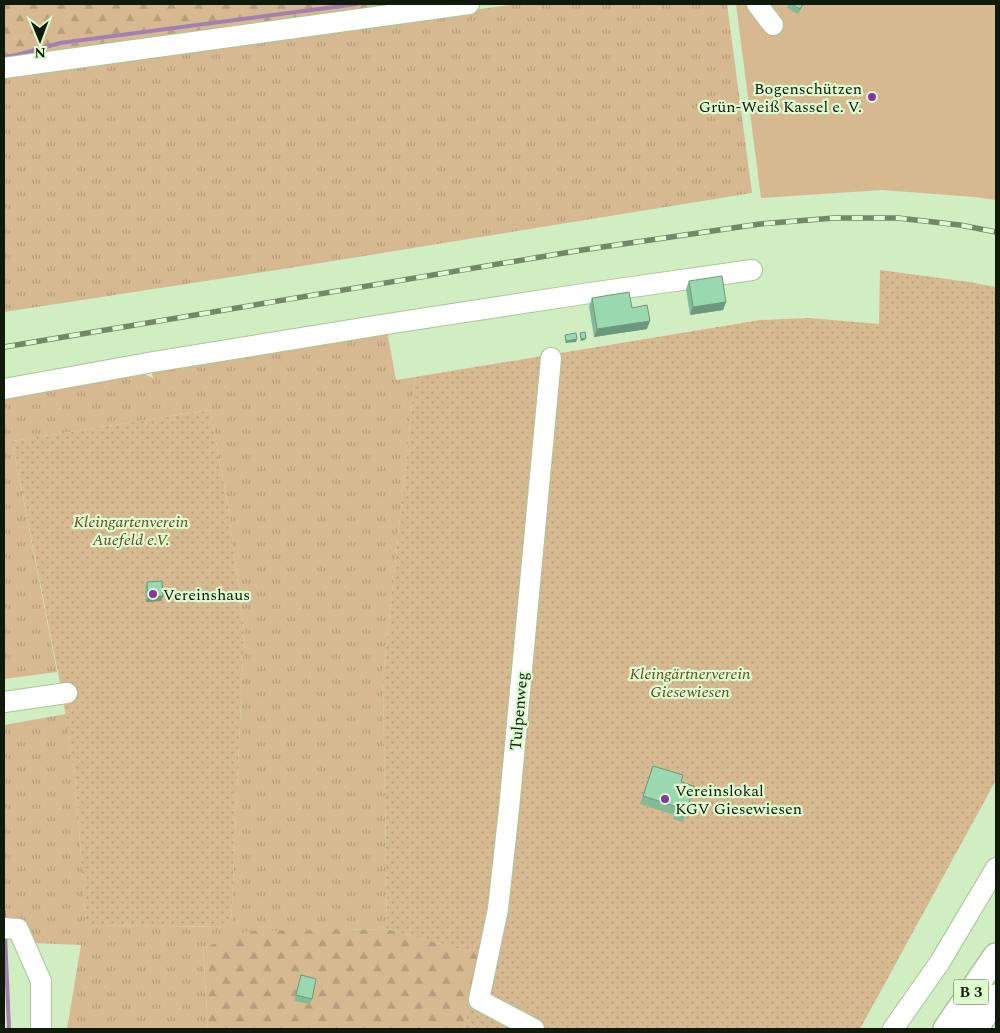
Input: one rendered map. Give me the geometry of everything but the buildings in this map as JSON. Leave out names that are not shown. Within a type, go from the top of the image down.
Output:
[{"type":"main road","name":"B 3","points":[[946,1029],[996,956]]},
{"type":"main road","name":"B 3","points":[[975,1029],[996,997]]},
{"type":"lane","points":[[4,68],[469,4]]},
{"type":"lane","points":[[757,4],[773,25]]},
{"type":"lane","points":[[4,389],[153,362],[397,323],[752,270]]},
{"type":"lane","name":"Tulpenweg","points":[[534,1029],[478,1000],[498,910],[551,358]]},
{"type":"lane","points":[[4,702],[67,693]]},
{"type":"lane","points":[[893,1029],[940,962],[996,868]]},
{"type":"lane","points":[[7,928],[18,928],[41,981],[41,1029]]},
{"type":"green space","points":[[4,4],[413,4],[4,61]]},
{"type":"green space","points":[[518,4],[727,4],[752,193],[4,312],[4,73]]},
{"type":"green space","name":"Bogenschützen Grün-Weiß Kassel e. V.","points":[[736,4],[996,4],[996,200],[882,190],[761,198]]},
{"type":"green space","name":"Kleingärtnerverein Giesewiesen","points":[[880,270],[996,287],[996,780],[860,1029],[463,1029],[484,956],[387,929],[383,678],[415,377],[760,320],[809,318],[879,324]]},
{"type":"green space","points":[[387,330],[396,380],[415,377],[383,678],[387,929],[247,932],[203,948],[208,1029],[67,1029],[81,945],[11,942],[10,924],[4,924],[4,725],[66,714],[75,775],[86,925],[231,927],[244,630],[228,506],[210,410],[12,441],[57,672],[4,679],[4,394],[135,370],[153,378],[151,368]]},
{"type":"green space","name":"Kleingartenverein Auefeld e.V.","points":[[210,410],[228,506],[244,630],[231,927],[86,925],[75,775],[64,705],[59,694],[60,683],[12,441]]},
{"type":"green space","points":[[387,929],[485,956],[463,1029],[208,1029],[203,948],[247,931]]},
{"type":"waterway","points":[[4,57],[60,43],[357,4]]},
{"type":"waterway","points":[[4,912],[4,922]]},
{"type":"waterway","points":[[5,934],[9,1029]]},
{"type":"railway","points":[[4,347],[582,250],[760,224],[834,218],[898,218],[960,225],[996,232]]},
{"type":"place","name":"Bogenschützen Grün-Weiß Kassel e. V.","points":[[872,97]]},
{"type":"place","name":"Vereinshaus","points":[[153,594]]},
{"type":"place","name":"Vereinslokal KGV Giesewiesen","points":[[665,799]]}]
